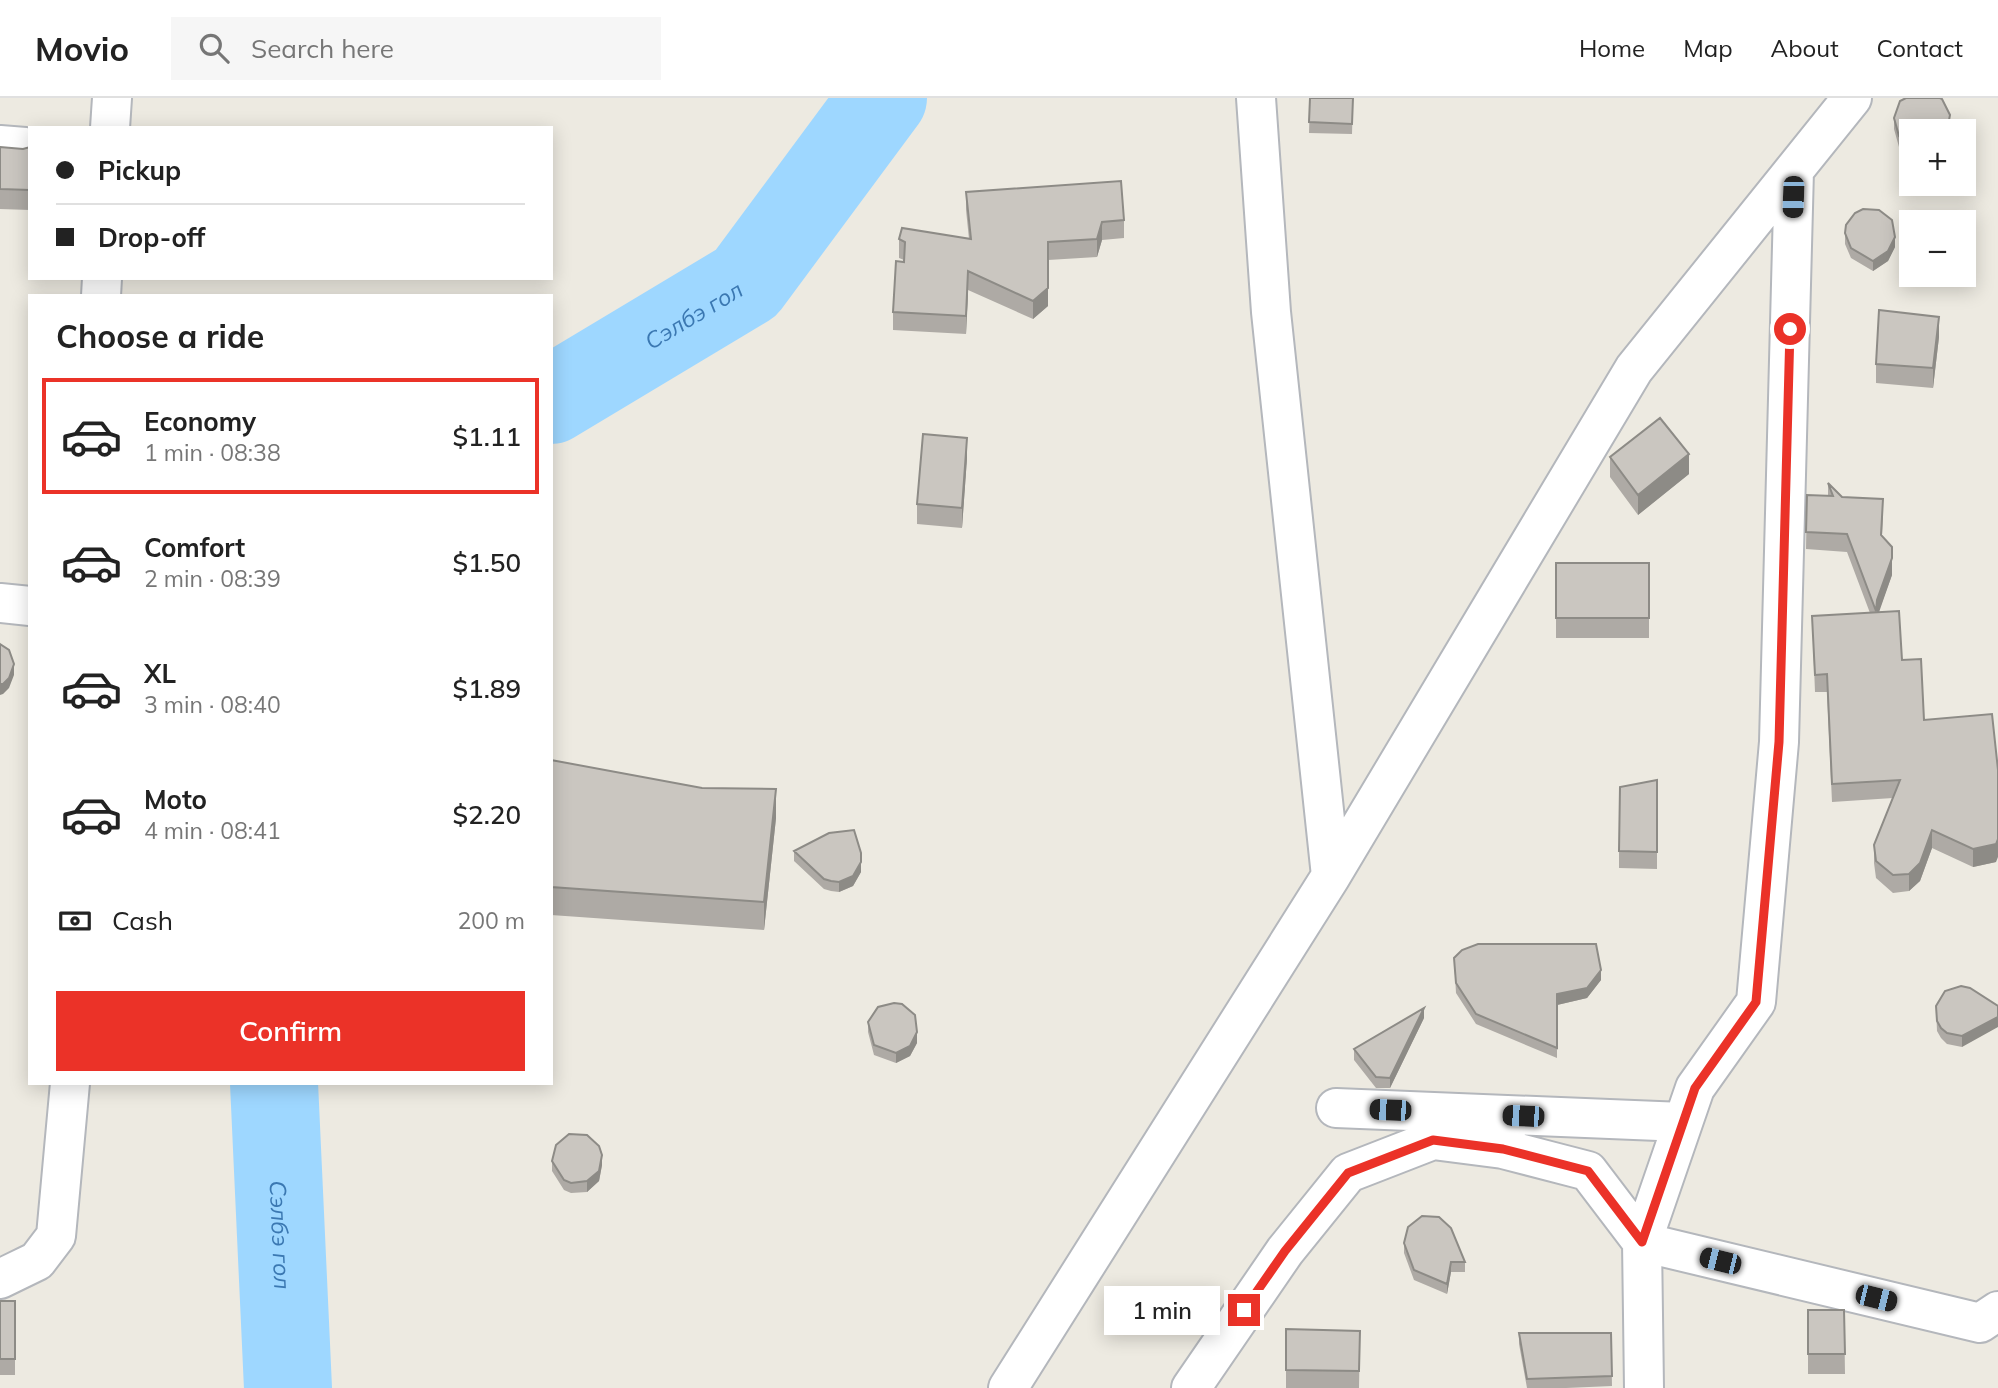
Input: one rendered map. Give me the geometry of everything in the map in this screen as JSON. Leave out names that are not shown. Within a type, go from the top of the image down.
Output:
[{"type":"street","points":[[110,126],[112,98]]},
{"type":"street","points":[[1256,98],[1271,312],[1331,876]]},
{"type":"street","points":[[1008,1388],[1331,876],[1634,369],[1852,98]]},
{"type":"street","points":[[1644,1388],[1642,1242],[1695,1088],[1756,1002],[1779,742],[1794,170]]},
{"type":"street","points":[[0,603],[28,606]]},
{"type":"street","points":[[0,1279],[37,1261],[56,1236],[70,1085]]},
{"type":"street","points":[[1336,1108],[1679,1135]]},
{"type":"street","points":[[1191,1388],[1285,1251],[1348,1173],[1433,1140],[1503,1149],[1588,1171],[1642,1242],[1992,1326]]},
{"type":"building","points":[[1310,98],[1353,98],[1352,124],[1309,122]]},
{"type":"building","points":[[1906,98],[1940,98],[1950,115],[1949,119],[1899,119],[1899,136],[1894,118],[1900,101]]},
{"type":"building","points":[[0,147],[28,148],[28,190],[0,189]]},
{"type":"building","points":[[1121,181],[1124,220],[1102,222],[1097,239],[1048,242],[1048,288],[1033,301],[968,271],[966,316],[893,312],[896,261],[904,262],[905,242],[899,239],[902,228],[971,239],[966,192]]},
{"type":"building","points":[[1863,209],[1879,210],[1892,220],[1895,237],[1888,251],[1873,261],[1851,248],[1845,233],[1846,225],[1855,213]]},
{"type":"building","points":[[1879,310],[1939,317],[1933,368],[1876,364]]},
{"type":"building","points":[[1660,418],[1689,454],[1638,495],[1610,457]]},
{"type":"building","points":[[923,434],[967,438],[962,508],[917,504]]},
{"type":"building","points":[[1828,483],[1842,497],[1883,499],[1881,535],[1892,547],[1892,558],[1877,600],[1876,611],[1847,534],[1806,532],[1807,495],[1833,496]]},
{"type":"building","points":[[1556,563],[1649,563],[1649,618],[1556,618]]},
{"type":"building","points":[[1899,611],[1902,660],[1921,659],[1924,720],[1992,714],[1998,770],[1998,839],[1996,844],[1973,849],[1932,830],[1920,863],[1909,874],[1893,875],[1876,861],[1874,845],[1900,780],[1832,784],[1827,674],[1815,675],[1812,616]]},
{"type":"building","points":[[0,644],[9,650],[14,664],[9,678],[3,684],[0,684]]},
{"type":"building","points":[[553,760],[702,788],[776,789],[764,902],[553,887]]},
{"type":"building","points":[[1657,780],[1657,852],[1619,851],[1620,787]]},
{"type":"building","points":[[854,830],[861,862],[853,876],[839,882],[824,879],[794,851],[829,833]]},
{"type":"building","points":[[1478,944],[1596,944],[1601,970],[1587,988],[1557,994],[1557,1048],[1476,1014],[1456,983],[1454,958],[1462,950]]},
{"type":"building","points":[[1961,986],[1970,988],[1998,1006],[1998,1017],[1962,1036],[1947,1033],[1941,1028],[1937,1021],[1936,1006],[1945,991]]},
{"type":"building","points":[[902,1004],[915,1015],[917,1032],[910,1046],[896,1053],[874,1045],[868,1022],[878,1007]]},
{"type":"building","points":[[1424,1008],[1390,1078],[1376,1077],[1354,1049]]},
{"type":"building","points":[[569,1134],[587,1135],[599,1146],[602,1155],[599,1171],[587,1181],[571,1183],[564,1180],[552,1161],[556,1145]]},
{"type":"building","points":[[1422,1216],[1439,1217],[1451,1228],[1465,1262],[1451,1262],[1447,1284],[1414,1270],[1404,1243],[1408,1227]]},
{"type":"building","points":[[0,1301],[15,1301],[15,1359],[0,1359]]},
{"type":"building","points":[[1808,1310],[1844,1310],[1845,1354],[1808,1354]]},
{"type":"building","points":[[1286,1329],[1360,1331],[1359,1371],[1286,1370]]},
{"type":"building","points":[[1519,1333],[1611,1333],[1612,1376],[1527,1379]]},
{"type":"waterway","name":"Сэлбэ гол","points":[[553,399],[746,283],[883,98]]},
{"type":"waterway","name":"Сэлбэ гол","points":[[274,1085],[288,1388]]},
{"type":"route","points":[[1244,1310],[1285,1251],[1348,1173],[1433,1140],[1503,1149],[1588,1171],[1642,1242],[1695,1088],[1756,1002],[1779,742],[1790,329]]}]
